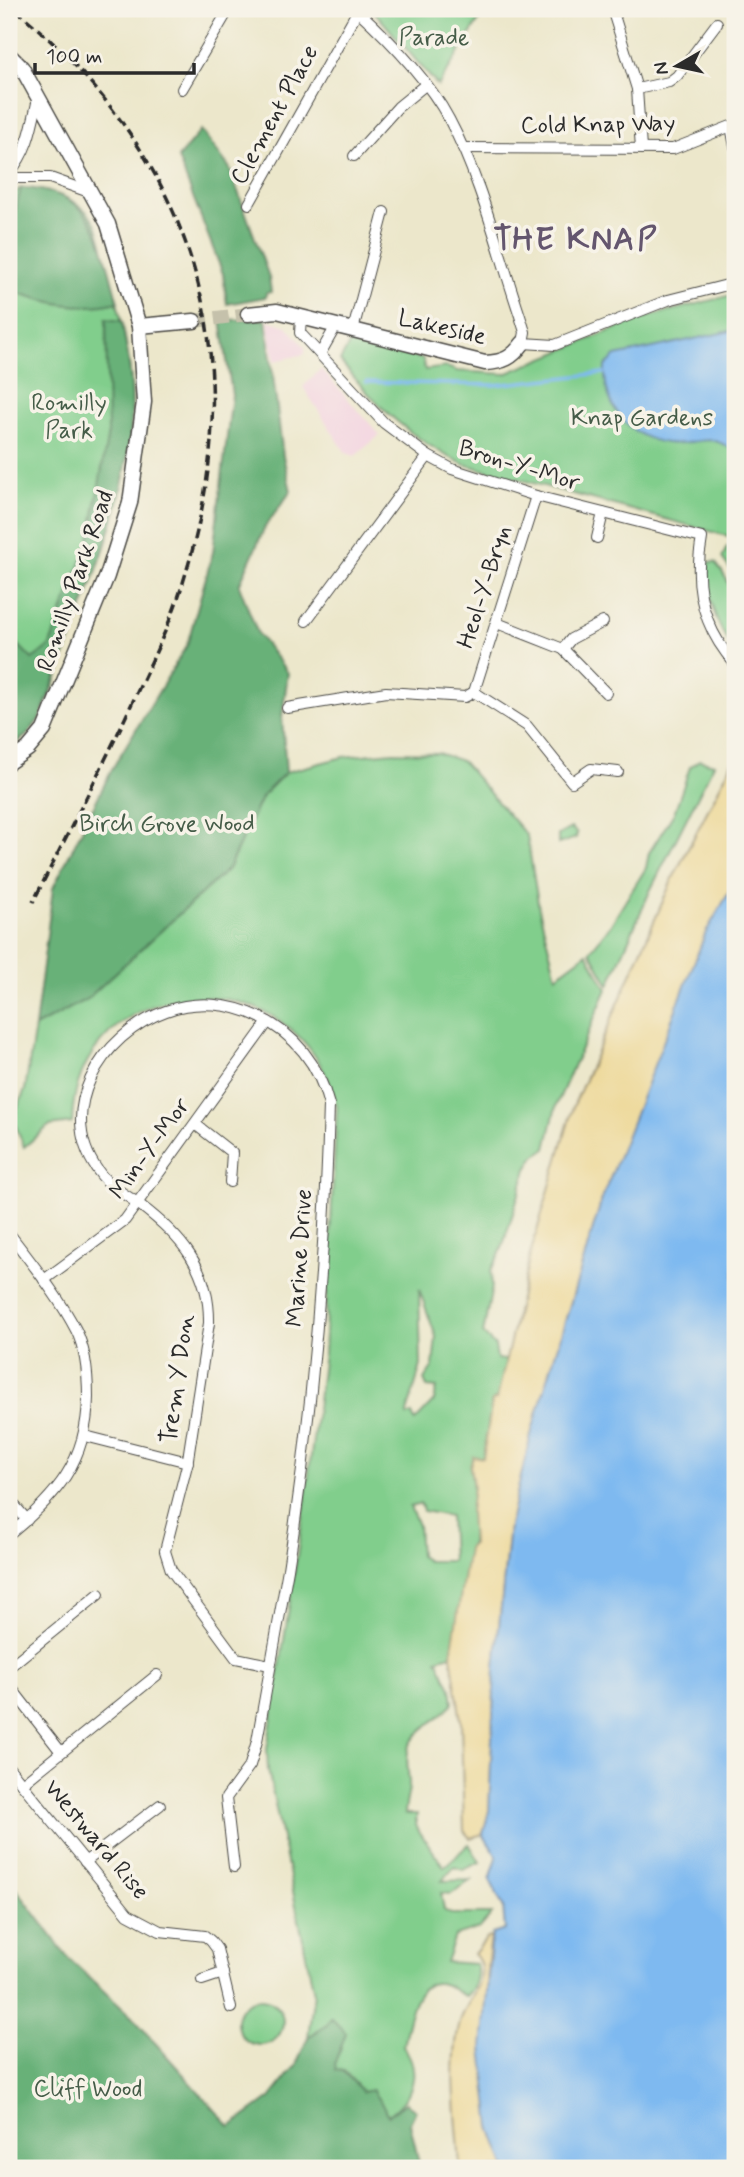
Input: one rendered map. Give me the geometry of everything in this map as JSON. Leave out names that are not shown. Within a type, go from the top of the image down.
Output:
[{"type":"street","points":[[182,89],[229,9]]},
{"type":"street","points":[[357,9],[401,54],[425,85],[448,118],[463,148],[525,332],[523,343],[555,345],[668,300],[735,283]]},
{"type":"street","name":"Clement Place","points":[[249,204],[357,9]]},
{"type":"street","points":[[612,9],[637,89],[640,149]]},
{"type":"street","points":[[637,89],[669,82],[677,76],[717,23]]},
{"type":"street","name":"Romilly Park Road","points":[[9,55],[22,68],[108,224],[139,326],[144,402],[130,503],[107,576],[44,730],[28,749],[9,762]]},
{"type":"street","points":[[354,156],[398,107],[425,85]]},
{"type":"street","points":[[9,176],[19,162],[30,137],[38,98]]},
{"type":"street","name":"Cold Knap Way","points":[[463,148],[680,148],[731,126],[735,147]]},
{"type":"street","points":[[9,176],[50,178],[92,194]]},
{"type":"street","points":[[353,330],[384,212]]},
{"type":"street","name":"Lakeside","points":[[248,314],[278,311],[485,363],[503,362],[515,355],[523,343]]},
{"type":"street","name":"Bron-Y-Mor","points":[[300,317],[300,333],[384,423],[428,457],[475,479],[702,538],[698,572],[702,605],[716,640],[735,664]]},
{"type":"street","points":[[139,326],[194,321]]},
{"type":"street","points":[[320,354],[336,326]]},
{"type":"street","points":[[306,621],[428,457]]},
{"type":"street","name":"Heol-Y-Bryn","points":[[474,692],[536,496]]},
{"type":"street","points":[[597,538],[603,513]]},
{"type":"street","points":[[563,649],[571,639],[603,622]]},
{"type":"street","points":[[496,623],[563,649],[606,692]]},
{"type":"street","points":[[287,708],[386,692],[465,697],[474,692],[527,726],[572,782],[591,769],[618,772]]},
{"type":"street","name":"Marine Drive","points":[[138,1204],[114,1189],[100,1174],[89,1153],[82,1123],[84,1099],[96,1065],[129,1030],[150,1017],[177,1007],[224,1005],[268,1021],[293,1038],[314,1064],[324,1083],[329,1105],[316,1351],[288,1570],[250,1765],[226,1798],[234,1867]]},
{"type":"street","name":"Min-Y-Mor","points":[[44,1280],[105,1237],[138,1204],[268,1021]]},
{"type":"street","points":[[195,1124],[232,1153],[230,1182]]},
{"type":"street","name":"Trem Y Don","points":[[138,1204],[170,1229],[188,1249],[203,1276],[210,1304],[188,1462],[165,1550],[171,1570],[236,1658],[270,1665]]},
{"type":"street","points":[[9,1233],[70,1320],[83,1351],[88,1378],[85,1436],[62,1482],[27,1520],[9,1535]]},
{"type":"street","name":"Trem Y Don","points":[[85,1436],[188,1462]]},
{"type":"street","points":[[9,1499],[27,1520]]},
{"type":"street","points":[[9,1667],[99,1594]]},
{"type":"street","points":[[22,1784],[157,1675]]},
{"type":"street","points":[[9,1685],[61,1752]]},
{"type":"street","name":"Westward Rise","points":[[9,1768],[128,1913],[145,1926],[160,1931],[205,1936],[217,1950],[231,2008]]},
{"type":"street","points":[[85,1862],[160,1805]]},
{"type":"street","points":[[202,1980],[223,1973]]},
{"type":"shaded area","points":[[268,320],[287,326],[305,347],[305,354],[275,361]]},
{"type":"shaded area","points":[[321,369],[380,435],[355,456],[346,453],[303,387]]},
{"type":"green space","name":"Parade","points":[[372,9],[486,9],[438,86]]},
{"type":"green space","points":[[201,130],[229,167],[269,277],[271,292],[266,293],[266,297],[227,304],[223,274],[178,158]]},
{"type":"green space","name":"Romilly Park","points":[[21,188],[63,196],[81,207],[95,223],[124,334],[132,405],[131,429],[118,490],[63,663],[35,724],[23,739],[9,748],[9,196]]},
{"type":"green space","points":[[21,188],[47,191],[67,198],[81,209],[100,240],[118,302],[77,306],[50,302],[9,290],[9,236]]},
{"type":"green space","name":"Knap Gardens","points":[[735,294],[735,538],[463,464],[427,444],[396,420],[367,393],[340,361],[352,339],[423,359],[425,370],[447,367],[457,371],[505,374],[639,319]]},
{"type":"green space","points":[[106,319],[122,321],[130,368],[131,425],[126,467],[102,554],[40,718],[27,735],[9,748],[9,635],[32,659],[49,647],[90,538],[108,433]]},
{"type":"green space","name":"Birch Grove Wood","points":[[266,319],[283,456],[291,491],[265,527],[239,585],[258,634],[288,673],[282,717],[286,772],[262,796],[228,869],[87,999],[35,1027],[53,888],[112,769],[187,645],[213,552],[232,395],[221,320]]},
{"type":"green space","points":[[727,547],[735,549],[735,576],[722,558]]},
{"type":"green space","points":[[715,562],[732,594],[735,651],[722,631],[710,598],[707,563]]},
{"type":"green space","points":[[393,752],[438,753],[462,761],[527,836],[539,909],[556,976],[587,953],[607,989],[556,1106],[546,1149],[535,1156],[527,1169],[501,1251],[491,1270],[492,1287],[483,1334],[495,1346],[497,1359],[506,1360],[497,1399],[492,1401],[483,1458],[470,1466],[473,1490],[471,1538],[451,1655],[437,1659],[451,1688],[453,1703],[417,1735],[410,1745],[408,1755],[409,1785],[405,1814],[417,1814],[415,1825],[444,1867],[469,1844],[480,1862],[463,1870],[454,1867],[442,1881],[471,1880],[451,1894],[441,1893],[444,1910],[451,1914],[492,1914],[480,1928],[455,1936],[446,1962],[476,1964],[476,1982],[469,1993],[466,1996],[446,1985],[435,1983],[426,1986],[419,1993],[410,2014],[403,2046],[412,2065],[412,2084],[404,2101],[389,2115],[372,2090],[363,2092],[344,2071],[336,2070],[334,2062],[341,2049],[326,2026],[308,2037],[314,1993],[268,1770],[267,1749],[304,1511],[324,1353],[337,1107],[315,1056],[280,1021],[237,1002],[191,998],[147,1008],[109,1033],[83,1071],[72,1123],[49,1126],[24,1147],[13,1118],[25,1090],[35,1027],[87,999],[228,869],[262,796],[286,772],[343,757]],"holes":[[[419,1289],[436,1337],[433,1366],[424,1380],[427,1387],[437,1388],[434,1401],[415,1421],[412,1414],[407,1416],[407,1413],[421,1365]],[[421,1504],[423,1511],[450,1516],[452,1561],[427,1561],[420,1556],[418,1525],[410,1507]]]},
{"type":"green space","points":[[699,760],[714,764],[650,891],[609,985],[590,951],[610,926],[646,868],[649,853],[674,813],[690,767]]},
{"type":"green space","points":[[571,828],[577,833],[576,838],[558,844],[558,835]]},
{"type":"green space","name":"Cliff Wood","points":[[9,1879],[69,1959],[134,2019],[230,2127],[270,2098],[296,2065],[308,2037],[326,2026],[331,2018],[346,2033],[335,2062],[336,2070],[343,2071],[363,2092],[372,2090],[389,2115],[406,2103],[416,2110],[410,2123],[420,2168],[9,2168]]},
{"type":"green space","points":[[260,1999],[276,2006],[283,2022],[276,2038],[260,2045],[244,2038],[237,2022],[244,2006]]},
{"type":"sand","points":[[735,757],[735,916],[602,1199],[532,1431],[509,1526],[495,1667],[489,1811],[483,1834],[470,1838],[464,1831],[461,1721],[451,1655],[468,1549],[472,1544],[470,1512],[473,1486],[470,1466],[473,1456],[483,1458],[492,1401],[497,1399],[530,1255],[573,1107],[673,878]]},
{"type":"sand","points":[[491,1937],[487,1966],[491,2127],[506,2168],[460,2168],[454,2076],[456,2040],[463,2013],[477,1987],[482,1970],[474,1954],[487,1938]]},
{"type":"water","points":[[735,330],[735,452],[717,441],[702,440],[677,444],[653,440],[630,427],[613,406],[605,380],[605,366],[616,356]]},
{"type":"water","points":[[735,882],[735,2168],[506,2168],[491,2127],[482,2048],[492,1934],[505,1930],[503,1906],[490,1880],[497,1857],[483,1834],[489,1811],[495,1667],[509,1526],[532,1431],[602,1199],[706,932]]},
{"type":"waterway","points":[[366,382],[494,385],[604,373]]},
{"type":"tunnel","points":[[194,321],[248,314]]},
{"type":"railway","points":[[15,9],[78,69],[129,133],[168,201],[195,272],[210,348],[212,426],[202,508],[175,606],[122,725],[33,902]]},
{"type":"district","name":"THE KNAP","points":[[576,240]]}]
